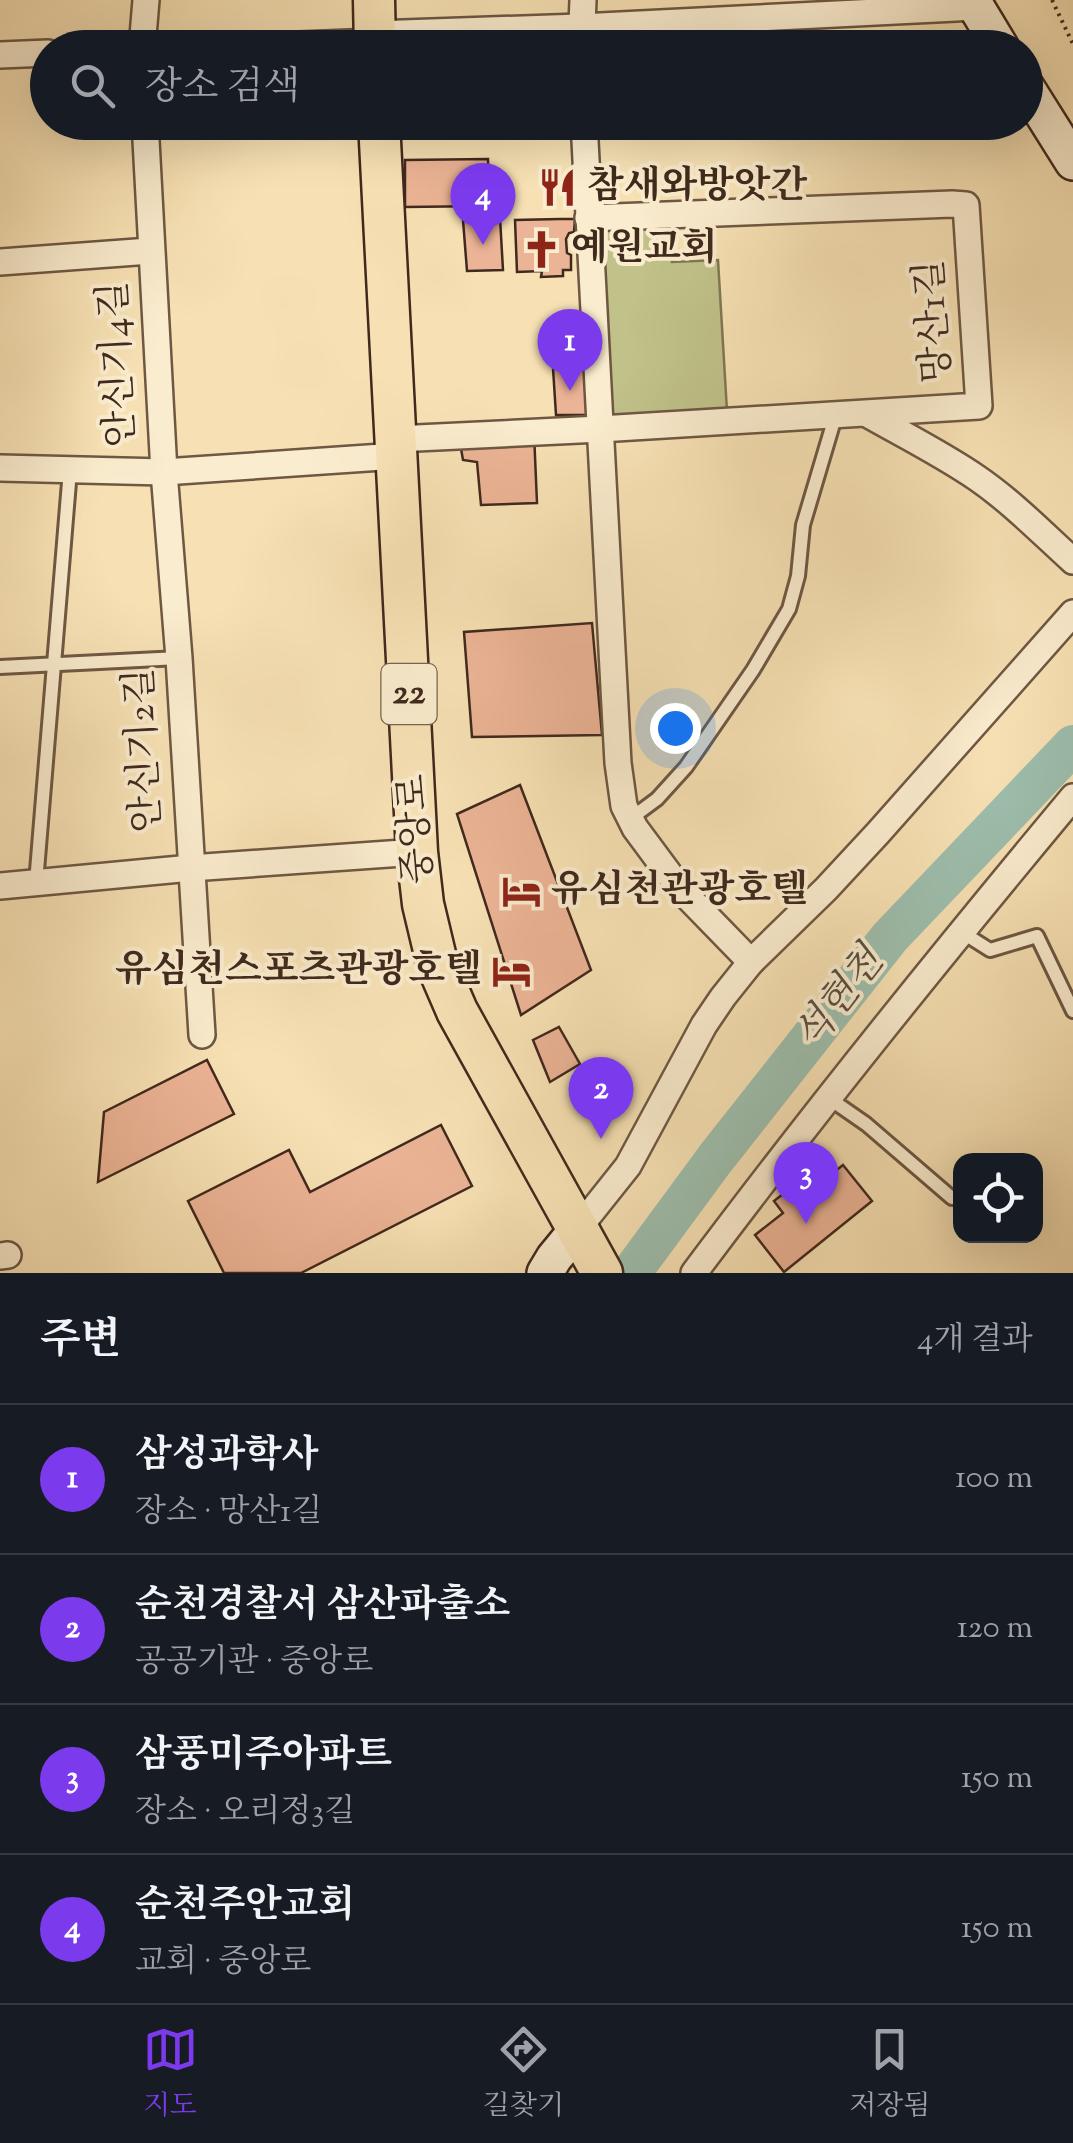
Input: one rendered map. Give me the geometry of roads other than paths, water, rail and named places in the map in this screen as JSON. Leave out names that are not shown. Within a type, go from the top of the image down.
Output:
[{"type":"main road","points":[[974,4],[990,30]]},
{"type":"main road","points":[[1043,114],[1073,162]]},
{"type":"main road","name":"중앙로","points":[[380,140],[416,852],[424,904],[438,968],[457,1011],[590,1253]]},
{"type":"main road","points":[[544,1273],[590,1253]]},
{"type":"street","points":[[144,30],[146,0]]},
{"type":"street","points":[[581,30],[583,0]]},
{"type":"street","points":[[664,30],[974,4]]},
{"type":"street","points":[[0,55],[30,54]]},
{"type":"street","name":"안신기4길","points":[[146,140],[164,472]]},
{"type":"street","points":[[585,140],[620,787],[630,819],[681,890],[752,962]]},
{"type":"street","name":"망산1길","points":[[397,448],[600,430],[979,406],[966,205],[588,218]]},
{"type":"street","name":"안신기4길","points":[[0,262],[150,251]]},
{"type":"street","points":[[868,414],[979,479],[1073,561]]},
{"type":"street","points":[[0,468],[164,472],[397,448]]},
{"type":"street","name":"안신기2길","points":[[0,886],[191,868],[164,472]]},
{"type":"street","points":[[590,1253],[628,1166],[723,997],[878,833],[1073,614]]},
{"type":"street","points":[[694,1273],[960,931],[1064,824],[1073,797]]},
{"type":"street","points":[[202,1035],[191,868],[416,852]]},
{"type":"lane","points":[[630,819],[686,767],[753,670],[789,608],[798,576],[803,525],[836,414]]},
{"type":"lane","points":[[36,882],[70,470]]},
{"type":"lane","points":[[0,667],[179,658]]},
{"type":"lane","points":[[960,931],[990,950],[1037,936],[1073,1011]]},
{"type":"lane","points":[[830,1099],[866,1124],[952,1198]]},
{"type":"waterway","name":"석현천","points":[[631,1273],[715,1159],[890,937],[1073,745]]},
{"type":"place","name":"참새와방앗간","points":[[557,188]]},
{"type":"place","name":"순천주안교회","points":[[483,245]]},
{"type":"place","name":"예원교회","points":[[541,250]]},
{"type":"place","name":"삼성과학사","points":[[570,391]]},
{"type":"place","name":"유심천관광호텔","points":[[521,892]]},
{"type":"place","name":"유심천스포츠관광호텔","points":[[512,972]]},
{"type":"place","name":"순천경찰서 삼산파출소","points":[[601,1139]]},
{"type":"place","name":"삼풍미주아파트","points":[[806,1224]]}]
